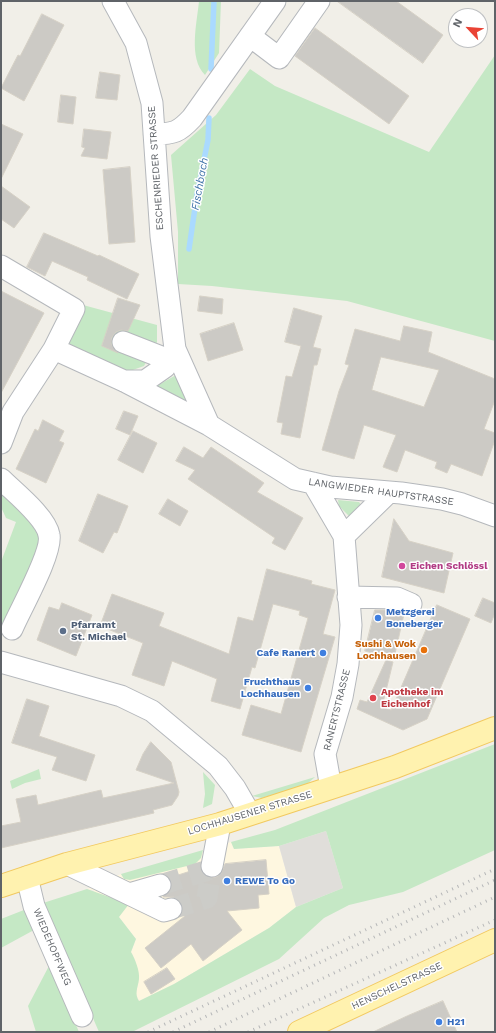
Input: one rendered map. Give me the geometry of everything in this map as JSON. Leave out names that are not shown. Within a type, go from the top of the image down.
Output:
[{"type":"main road","name":"LOCHHAUSENER STRASSE","points":[[1,886],[67,864],[220,824],[395,766],[495,728]]},
{"type":"main road","name":"HENSCHELSTRASSE","points":[[299,1032],[495,940]]},
{"type":"street","name":"ESCHENRIEDER STRASSE","points":[[113,1],[136,43],[152,103],[161,236],[172,354]]},
{"type":"street","points":[[154,134],[171,134],[181,130],[208,96],[275,1]]},
{"type":"street","points":[[250,36],[279,58],[319,1]]},
{"type":"street","points":[[1,266],[74,309],[54,349],[13,412],[1,443]]},
{"type":"street","points":[[123,342],[172,354],[208,425]]},
{"type":"street","name":"LANGWIEDER HAUPTSTRASSE","points":[[54,349],[124,381],[208,425],[295,479],[357,490],[389,492],[442,499],[462,504],[495,516]]},
{"type":"street","name":"LANGWIEDER HAUPTSTRASSE","points":[[124,381],[146,381],[165,367],[172,354]]},
{"type":"street","points":[[1,479],[42,520],[50,535],[47,553],[12,629]]},
{"type":"street","name":"RANERTSTRASSE","points":[[313,483],[344,536],[350,625],[348,664],[342,696],[325,754],[331,788]]},
{"type":"street","points":[[344,536],[389,492]]},
{"type":"street","points":[[348,597],[397,598],[411,604]]},
{"type":"street","points":[[1,662],[121,696],[152,711],[218,766],[235,788],[250,814]]},
{"type":"street","points":[[212,866],[220,824]]},
{"type":"street","points":[[67,864],[132,896],[162,899]]},
{"type":"street","name":"WIEDEHOPFWEG","points":[[27,877],[34,906],[82,1016]]},
{"type":"shaded area","points":[[326,831],[343,888],[296,907],[279,846]]},
{"type":"shaded area","points":[[231,842],[234,849],[279,846],[296,907],[269,928],[174,984],[139,1001],[136,994],[139,978],[135,960],[131,952],[136,939],[119,917],[93,890],[87,889],[121,874],[122,877],[202,853],[203,850]]},
{"type":"green space","points":[[199,1],[221,1],[219,53],[205,75],[200,68],[195,50]]},
{"type":"green space","points":[[495,55],[495,341],[347,301],[212,286],[178,284],[178,232],[171,155],[216,115],[250,69],[275,86],[429,152]]},
{"type":"green space","points":[[83,305],[157,325],[157,342],[144,366],[127,372],[63,346]]},
{"type":"green space","points":[[176,375],[189,402],[155,387]]},
{"type":"green space","points":[[1,485],[41,532],[40,547],[1,635],[1,562],[16,522],[6,518],[1,507]]},
{"type":"green space","points":[[338,500],[359,502],[362,506],[352,519],[339,506]]},
{"type":"green space","points":[[495,744],[495,850],[403,892],[349,905],[324,918],[279,959],[132,1032],[99,1032],[43,903],[87,889],[129,904],[119,917],[136,939],[131,952],[139,972],[137,993],[139,1001],[174,984],[269,928],[296,907],[343,888],[326,831],[279,846],[234,849],[231,842],[275,830]]},
{"type":"green space","points":[[39,769],[41,779],[25,783],[12,789],[10,781]]},
{"type":"green space","points":[[203,772],[215,785],[212,804],[203,808],[205,794]]},
{"type":"green space","points":[[315,777],[306,785],[262,798],[252,796]]},
{"type":"green space","points":[[203,850],[201,858],[195,864],[130,880],[124,879],[121,874]]},
{"type":"green space","points":[[29,908],[34,930],[1,948],[1,919]]},
{"type":"green space","points":[[50,964],[79,1032],[36,1032],[28,1006]]},
{"type":"building","points":[[337,1],[396,1],[443,35],[423,63]]},
{"type":"building","points":[[42,14],[64,25],[24,101],[1,88]]},
{"type":"building","points":[[315,28],[409,96],[389,124],[295,56]]},
{"type":"building","points":[[100,72],[120,75],[117,100],[96,98]]},
{"type":"building","points":[[61,95],[76,97],[73,124],[58,122]]},
{"type":"building","points":[[1,124],[23,134],[1,179]]},
{"type":"building","points":[[84,129],[111,132],[107,159],[81,156],[85,148],[82,147]]},
{"type":"building","points":[[130,167],[135,242],[109,244],[103,170]]},
{"type":"building","points":[[1,186],[30,207],[14,228],[1,219]]},
{"type":"building","points":[[44,233],[98,256],[99,255],[139,274],[127,299],[87,280],[88,277],[52,261],[45,276],[27,267]]},
{"type":"building","points":[[1,291],[44,313],[1,393]]},
{"type":"building","points":[[200,296],[223,299],[222,314],[198,311]]},
{"type":"building","points":[[118,298],[140,305],[128,331],[121,330],[116,332],[112,337],[111,344],[118,353],[102,346]]},
{"type":"building","points":[[294,308],[322,316],[313,347],[321,349],[317,365],[314,365],[300,438],[281,434],[283,423],[277,422],[286,376],[292,377],[301,346],[285,342]]},
{"type":"building","points":[[234,323],[243,350],[208,361],[200,334]]},
{"type":"building","points":[[404,326],[432,332],[428,352],[495,379],[495,400],[484,429],[495,433],[495,440],[482,476],[451,464],[447,473],[435,468],[437,462],[405,450],[397,472],[383,467],[396,435],[364,425],[354,459],[322,450],[339,391],[349,365],[345,364],[355,329],[400,341]],"holes":[[[381,357],[439,370],[424,407],[372,390]]]},
{"type":"building","points":[[124,411],[138,416],[130,435],[116,429]]},
{"type":"building","points":[[43,420],[64,431],[59,441],[64,443],[46,483],[16,469],[35,429],[38,431]]},
{"type":"building","points":[[133,431],[157,443],[143,473],[118,460]]},
{"type":"building","points":[[184,447],[203,458],[211,447],[264,483],[257,492],[303,518],[285,550],[272,543],[275,538],[188,479],[195,470],[176,461]]},
{"type":"building","points":[[98,494],[128,506],[117,533],[114,532],[103,553],[79,541]]},
{"type":"building","points":[[168,499],[188,511],[180,526],[159,514]]},
{"type":"building","name":"Eichen Schlössl","points":[[394,519],[409,541],[453,553],[444,593],[382,577]]},
{"type":"building","points":[[267,569],[312,581],[311,584],[335,590],[323,634],[335,637],[301,752],[242,735],[251,705],[281,714],[308,618],[299,615],[300,611],[273,604],[255,668],[252,667],[240,709],[211,701],[217,679],[172,661],[164,686],[132,675],[143,643],[100,626],[112,594],[164,613],[159,626],[229,654],[238,617],[253,621]]},
{"type":"building","points":[[483,598],[495,603],[495,613],[491,623],[475,616]]},
{"type":"building","name":"Pfarramt St. Michael","points":[[62,603],[92,615],[76,656],[37,640],[49,607],[59,610]]},
{"type":"building","points":[[437,605],[470,619],[427,719],[403,730],[357,709],[360,700],[367,702],[386,660],[393,662],[382,707],[391,710]]},
{"type":"building","points":[[375,610],[394,610],[404,614],[394,658],[365,651]]},
{"type":"building","points":[[27,699],[49,706],[39,736],[95,755],[86,781],[52,770],[57,757],[12,743]]},
{"type":"building","points":[[151,742],[171,762],[179,792],[172,805],[153,810],[154,813],[1,848],[1,826],[21,822],[16,799],[36,795],[38,805],[101,790],[103,798],[174,783],[136,770],[143,754]]},
{"type":"building","points":[[266,860],[269,894],[258,895],[259,908],[227,911],[242,930],[203,961],[191,944],[161,968],[145,948],[185,916],[181,914],[183,906],[179,900],[174,897],[163,897],[172,888],[169,878],[200,868],[204,875],[209,878],[216,877],[221,874],[225,864]]},
{"type":"building","points":[[167,968],[175,979],[151,994],[144,982]]},
{"type":"building","points":[[443,1001],[457,1032],[373,1032],[407,1016]]},
{"type":"waterway","name":"Fischbach","points":[[211,69],[214,1]]},
{"type":"waterway","name":"Fischbach","points":[[189,249],[197,194],[208,140],[209,118]]},
{"type":"tunnel","points":[[171,909],[207,898],[212,866]]},
{"type":"tunnel","points":[[160,885],[212,869]]},
{"type":"railway","points":[[148,1032],[495,869]]},
{"type":"railway","points":[[173,1032],[495,880]]},
{"type":"railway","points":[[209,1032],[495,897]]},
{"type":"railway","points":[[248,1032],[495,920]]},
{"type":"place","name":"Eichen Schlössl","points":[[402,566]]},
{"type":"place","name":"Metzgerei Boneberger","points":[[378,618]]},
{"type":"place","name":"Pfarramt St. Michael","points":[[63,631]]},
{"type":"place","name":"Sushi & Wok Lochhausen","points":[[424,650]]},
{"type":"place","name":"Cafe Ranert","points":[[323,653]]},
{"type":"place","name":"Fruchthaus Lochhausen","points":[[308,688]]},
{"type":"place","name":"Apotheke im Eichenhof","points":[[373,698]]},
{"type":"place","name":"REWE To Go","points":[[227,881]]},
{"type":"place","name":"H21","points":[[439,1022]]}]
